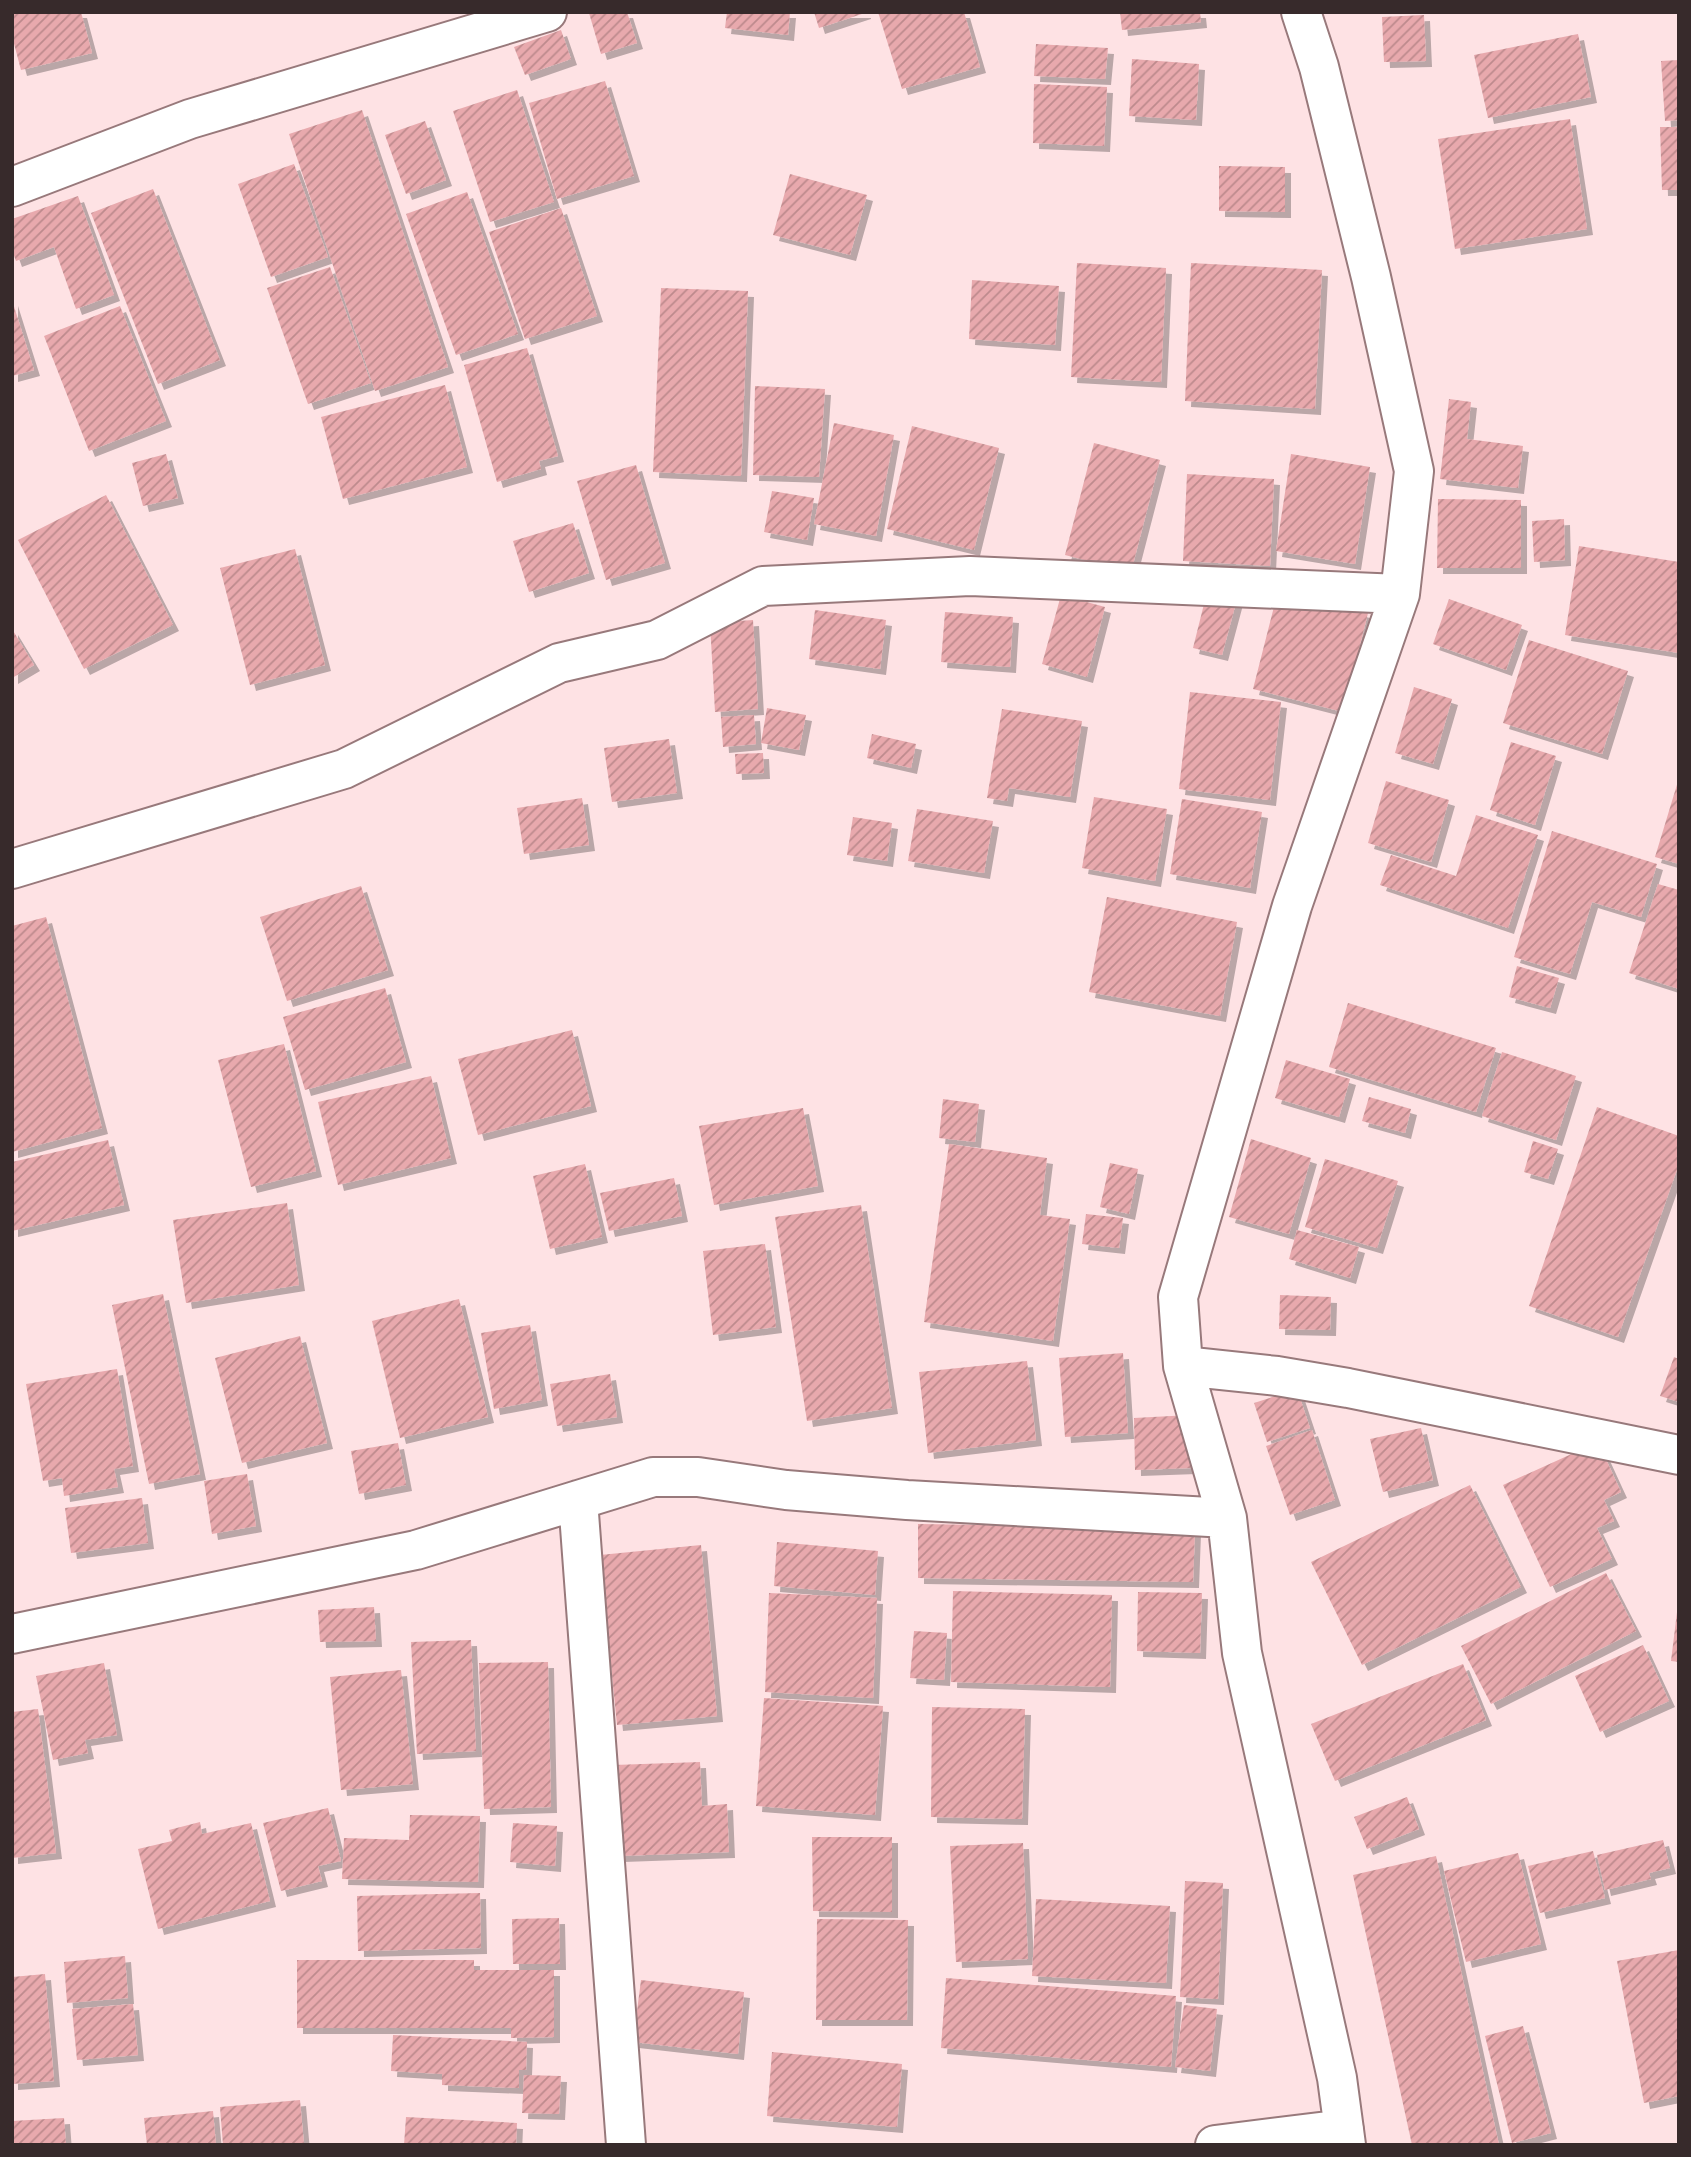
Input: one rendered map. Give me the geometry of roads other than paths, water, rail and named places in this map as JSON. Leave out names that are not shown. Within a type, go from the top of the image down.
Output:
[{"type":"street","points":[[12,187],[190,119],[547,12]]},
{"type":"street","points":[[1215,2145],[1345,2137],[1338,2078],[1242,1653],[1227,1518],[1183,1366],[1178,1297],[1292,906],[1400,594],[1414,471],[1371,277],[1319,67],[1301,12]]},
{"type":"street","points":[[12,869],[344,769],[559,663],[657,640],[763,586],[970,576],[1400,594]]},
{"type":"street","points":[[1183,1366],[1277,1376],[1348,1388],[1679,1455]]},
{"type":"street","points":[[12,1634],[416,1550],[653,1477],[698,1477],[786,1490],[907,1500],[1227,1518]]},
{"type":"street","points":[[578,1500],[626,2145]]}]
